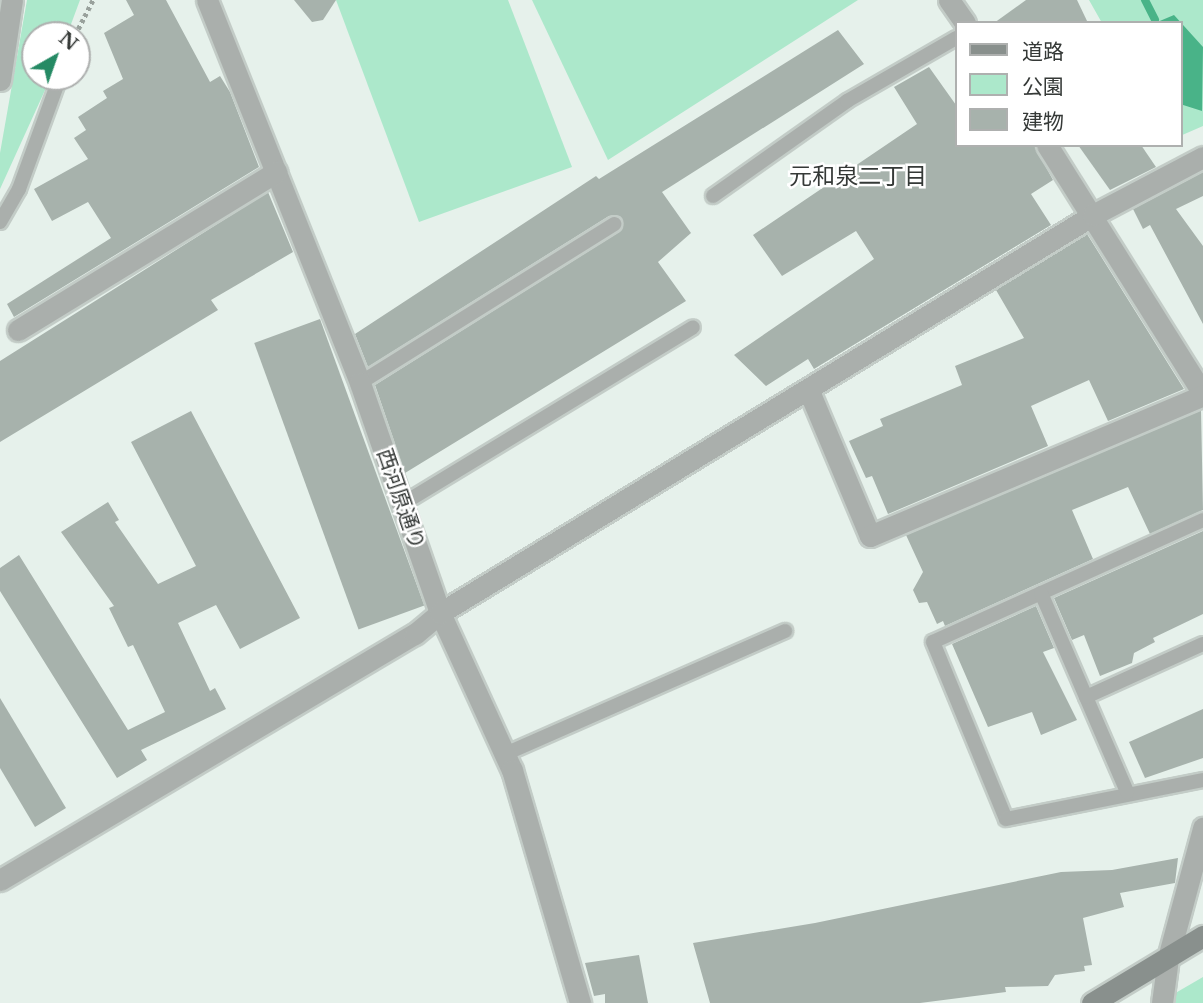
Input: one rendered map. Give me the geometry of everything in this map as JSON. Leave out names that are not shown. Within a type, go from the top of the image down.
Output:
[{"type":"main road","points":[[1092,1003],[1203,936]]},
{"type":"street","points":[[0,80],[12,0]]},
{"type":"street","name":"西河原通り","points":[[207,0],[360,383],[404,503],[440,613],[505,754],[580,1003]]},
{"type":"street","points":[[949,0],[964,21]]},
{"type":"street","points":[[808,391],[870,536],[1203,395],[1093,215],[1047,147]]},
{"type":"street","points":[[0,880],[415,634],[440,613],[1093,215],[1203,157]]},
{"type":"street","points":[[18,330],[276,172]]},
{"type":"street","points":[[1162,1003],[1168,958],[1203,828]]},
{"type":"lane","points":[[713,196],[847,101],[954,39]]},
{"type":"lane","points":[[0,222],[19,189],[55,91]]},
{"type":"lane","points":[[360,383],[614,224]]},
{"type":"lane","points":[[404,503],[693,327]]},
{"type":"lane","points":[[1203,520],[933,642],[1006,819],[1127,792],[1203,780]]},
{"type":"lane","points":[[1041,593],[1127,792]]},
{"type":"lane","points":[[505,754],[785,631]]},
{"type":"lane","points":[[1086,697],[1203,644]]},
{"type":"path","points":[[82,21],[93,0]]},
{"type":"green space","points":[[27,0],[80,0],[72,21],[23,21]]},
{"type":"green space","points":[[336,0],[508,0],[572,167],[419,222]]},
{"type":"green space","points":[[532,0],[858,0],[608,160]]},
{"type":"green space","points":[[1089,0],[1203,0],[1203,126],[1182,135],[1182,21],[1101,21]]},
{"type":"green space","points":[[21,34],[21,91],[45,91],[0,189],[0,153]]},
{"type":"green space","points":[[1203,977],[1203,1003],[1172,1003],[1172,995]]},
{"type":"shaded area","points":[[1174,15],[1179,21],[1160,21]]},
{"type":"shaded area","points":[[1182,24],[1203,47],[1202,111],[1182,105]]},
{"type":"building","points":[[126,0],[166,0],[210,82],[220,76],[230,92],[259,167],[14,317],[7,304],[111,238],[88,202],[52,221],[34,189],[88,159],[74,138],[86,130],[78,117],[107,98],[103,91],[123,79],[104,33],[134,15]]},
{"type":"building","points":[[294,0],[336,0],[323,20],[312,22]]},
{"type":"building","points":[[1026,0],[1077,0],[1087,21],[997,21]]},
{"type":"building","points":[[838,30],[864,64],[662,192],[691,233],[658,262],[686,301],[405,473],[375,385],[619,232],[622,220],[609,216],[368,367],[355,334],[596,176],[599,179]]},
{"type":"building","points":[[929,67],[954,102],[954,147],[1035,147],[1053,180],[1031,194],[1051,225],[814,369],[808,359],[766,386],[734,355],[874,259],[856,231],[782,276],[753,235],[917,124],[894,87]]},
{"type":"building","points":[[1079,147],[1142,147],[1156,167],[1110,190]]},
{"type":"building","points":[[1203,172],[1203,196],[1176,209],[1203,246],[1203,324],[1150,225],[1143,229],[1133,209]]},
{"type":"building","points":[[268,192],[293,252],[211,300],[218,310],[0,442],[0,361]]},
{"type":"building","points":[[1087,234],[1184,389],[1108,421],[1089,380],[1031,406],[1048,446],[888,514],[872,476],[866,478],[849,441],[883,426],[880,419],[962,385],[955,366],[1024,338],[996,290]]},
{"type":"building","points":[[320,319],[424,606],[359,630],[254,343]]},
{"type":"building","points":[[1201,410],[1203,510],[1150,534],[1128,487],[1072,510],[1093,559],[945,626],[943,621],[937,624],[927,602],[919,603],[913,590],[923,572],[906,535]]},
{"type":"building","points":[[191,411],[300,618],[240,649],[216,605],[178,623],[210,691],[215,688],[226,709],[141,750],[147,760],[117,778],[0,591],[0,568],[19,555],[128,730],[165,712],[133,645],[128,647],[109,608],[114,606],[61,532],[108,502],[119,520],[115,522],[158,584],[196,566],[131,442]]},
{"type":"building","points":[[1203,531],[1203,614],[1153,638],[1155,642],[1134,653],[1132,663],[1100,676],[1084,635],[1072,640],[1054,598]]},
{"type":"building","points":[[1036,606],[1054,648],[1043,652],[1077,720],[1041,735],[1032,712],[988,727],[952,644]]},
{"type":"building","points":[[0,698],[66,808],[35,827],[0,768]]},
{"type":"building","points":[[1203,709],[1203,758],[1145,778],[1129,742]]},
{"type":"building","points":[[1178,858],[1175,883],[1120,893],[1124,907],[1083,918],[1092,965],[1084,966],[1085,971],[1055,975],[1048,986],[1005,987],[1006,992],[920,1003],[710,1003],[693,943],[815,923],[1061,872],[1112,870]]},
{"type":"building","points":[[639,955],[648,1003],[605,1003],[605,994],[594,996],[585,963]]},
{"type":"waterway","points":[[1145,0],[1155,20]]},
{"type":"district","name":"元和泉二丁目","points":[[858,176]]}]
